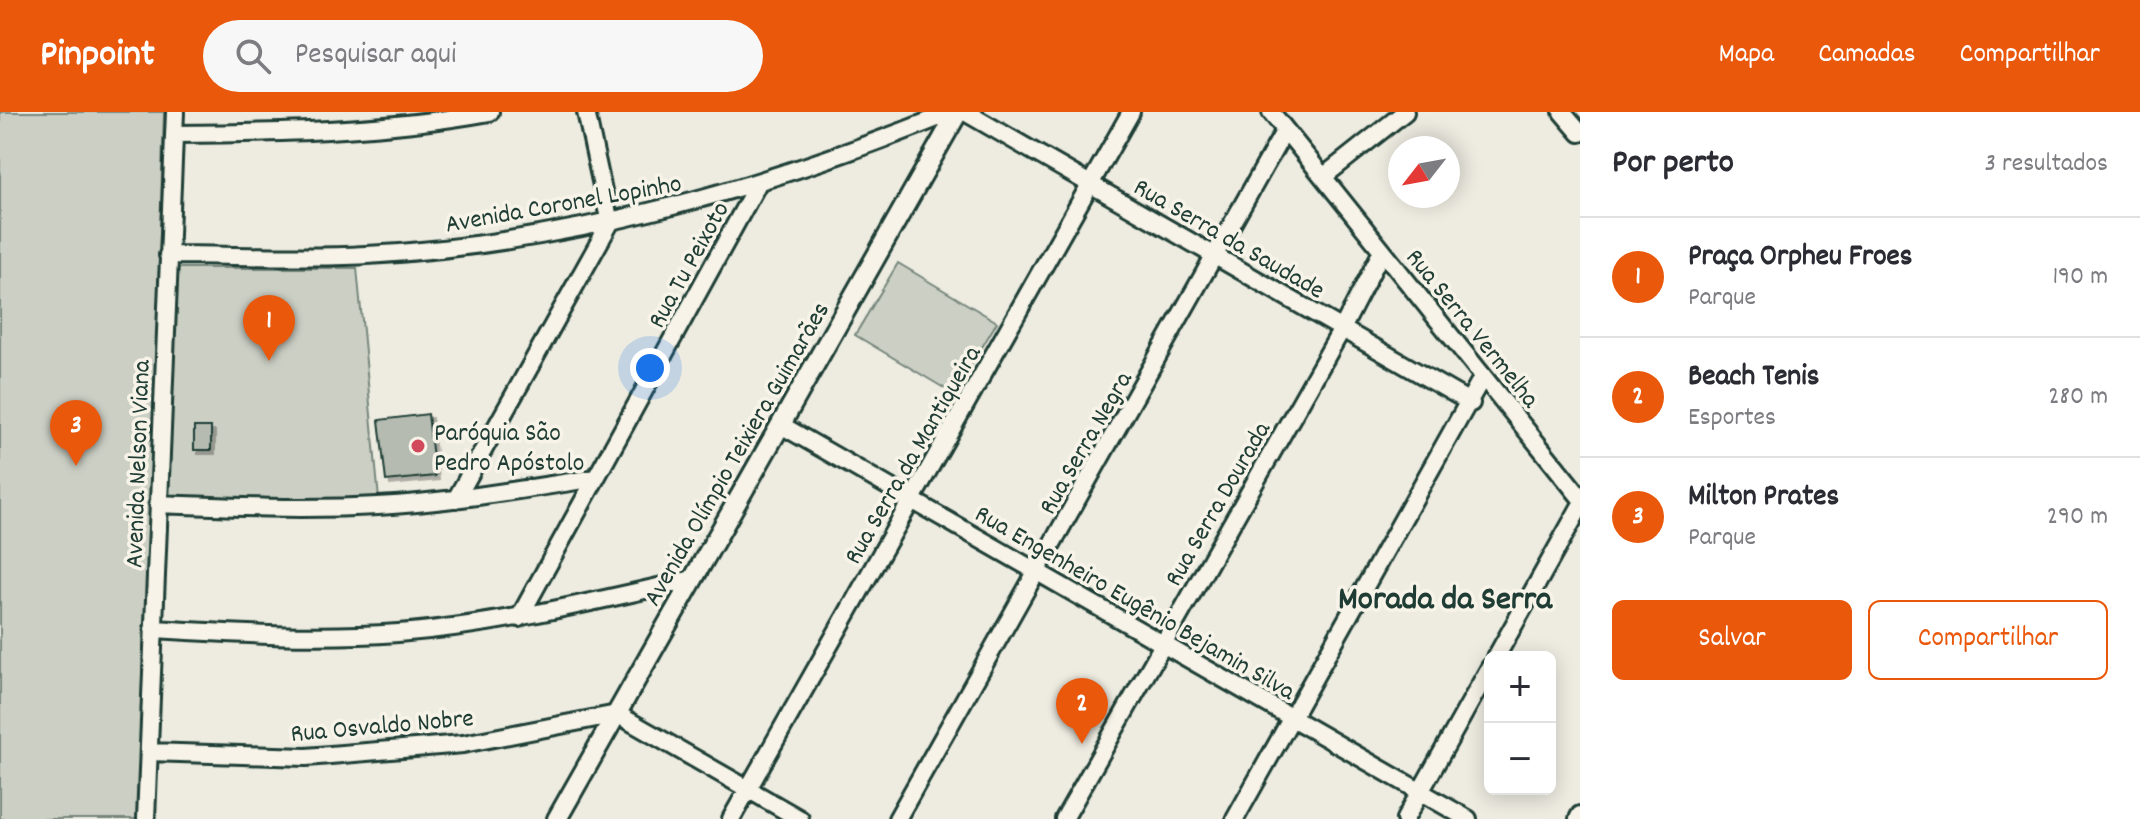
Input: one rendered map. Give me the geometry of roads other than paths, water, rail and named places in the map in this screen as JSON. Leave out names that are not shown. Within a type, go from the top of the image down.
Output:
[{"type":"street","name":"Avenida Nelson Viana","points":[[146,819],[175,112]]},
{"type":"street","points":[[174,134],[311,133],[448,120],[490,112]]},
{"type":"street","points":[[456,499],[610,223],[586,112]]},
{"type":"street","name":"Avenida Coronel Lopinho","points":[[168,255],[366,255],[475,245],[610,223],[757,185],[859,150],[955,112]]},
{"type":"street","name":"Avenida Olímpio Teixiera Guimarães","points":[[557,819],[955,112]]},
{"type":"street","name":"Rua Serra da Saudade","points":[[965,112],[1471,403]]},
{"type":"street","name":"Rua Serra da Mantiqueira","points":[[731,819],[1131,112]]},
{"type":"street","name":"Rua Serra Vermelha","points":[[1271,112],[1580,497]]},
{"type":"street","points":[[1323,177],[1405,112]]},
{"type":"street","points":[[1562,112],[1580,133]]},
{"type":"street","name":"Rua Serra Negra","points":[[897,819],[1285,130]]},
{"type":"street","name":"Rua Tu Peixoto","points":[[519,618],[757,185]]},
{"type":"street","name":"Rua Serra Dourada","points":[[1064,819],[1342,329],[1382,251]]},
{"type":"street","points":[[1235,819],[1471,403],[1483,376]]},
{"type":"street","name":"Rua Engenheiro Eugênio Bejamin Silva","points":[[781,425],[1468,819]]},
{"type":"street","points":[[158,504],[264,509],[378,506],[456,499],[596,478]]},
{"type":"street","points":[[1499,651],[1580,507]]},
{"type":"street","points":[[153,629],[275,637],[398,633],[519,618],[693,579]]},
{"type":"street","points":[[1405,819],[1484,678]]},
{"type":"street","points":[[617,714],[800,819]]},
{"type":"street","name":"Rua Osvaldo Nobre","points":[[149,752],[306,757],[431,747],[463,744],[617,714]]},
{"type":"place","name":"Praça Orpheu Froes","points":[[269,361]]},
{"type":"place","name":"Paróquia São Pedro Apóstolo","points":[[418,446]]},
{"type":"place","name":"Milton Prates","points":[[76,466]]},
{"type":"place","name":"Beach Tenis","points":[[1082,744]]},
{"type":"district","name":"Morada da Serra","points":[[1445,596]]}]
